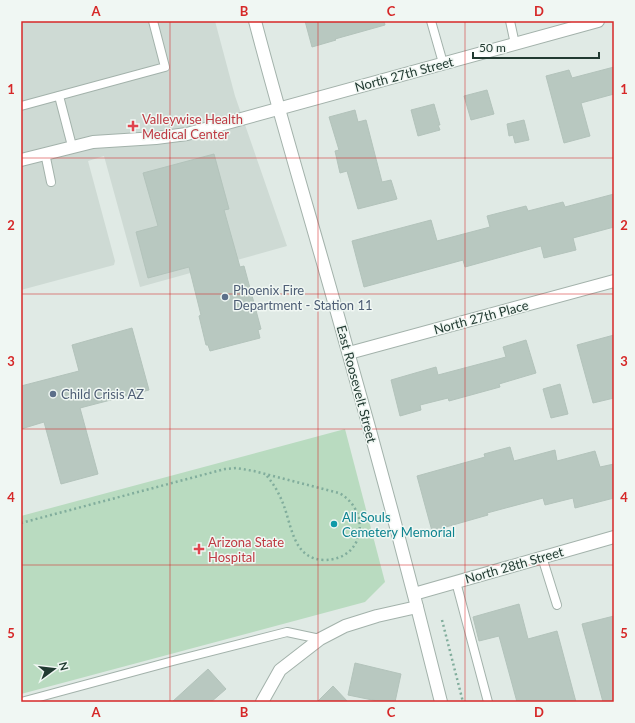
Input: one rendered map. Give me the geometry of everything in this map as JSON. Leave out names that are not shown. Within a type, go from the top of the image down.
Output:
[{"type":"street","name":"East Roosevelt Street","points":[[255,21],[278,109],[349,353],[418,608],[441,702]]},
{"type":"street","name":"North 27th Street","points":[[21,160],[92,142],[156,138],[186,134],[598,21]]},
{"type":"street","name":"North 27th Place","points":[[349,353],[614,281]]},
{"type":"street","name":"North 28th Street","points":[[414,594],[614,537]]},
{"type":"street","points":[[264,701],[280,670],[320,639],[346,626],[377,616],[418,608]]},
{"type":"lane","points":[[21,106],[165,67],[153,21]]},
{"type":"lane","points":[[431,21],[443,64]]},
{"type":"lane","points":[[510,21],[515,44]]},
{"type":"lane","points":[[59,96],[72,146]]},
{"type":"lane","points":[[45,153],[51,182]]},
{"type":"lane","points":[[542,557],[557,605]]},
{"type":"lane","points":[[456,582],[488,702]]},
{"type":"lane","points":[[21,702],[287,632],[320,639]]},
{"type":"path","points":[[21,523],[225,469],[236,468],[266,475],[338,493],[348,498],[360,522],[356,544],[350,551],[336,559],[323,560],[305,553],[298,547],[294,539],[279,495],[266,475]]},
{"type":"path","points":[[442,620],[463,702]]},
{"type":"shaded area","name":"Valleywise Health Medical Center","points":[[21,21],[215,21],[235,96],[287,246],[140,287],[104,156],[88,161],[115,261],[114,265],[21,290]]},
{"type":"green space","name":"Arizona State Hospital","points":[[345,429],[385,582],[365,602],[21,694],[21,516]]},
{"type":"building","points":[[305,21],[384,21],[385,25],[312,47]]},
{"type":"building","points":[[614,67],[614,94],[581,103],[590,136],[564,143],[546,76],[569,70],[572,78]]},
{"type":"building","points":[[487,90],[494,114],[471,120],[464,96]]},
{"type":"building","points":[[434,104],[440,130],[418,136],[411,110]]},
{"type":"building","points":[[355,110],[358,122],[366,120],[382,182],[391,180],[397,199],[358,209],[347,171],[340,173],[335,151],[339,150],[329,117]]},
{"type":"building","points":[[524,120],[529,140],[515,143],[513,135],[509,136],[507,124]]},
{"type":"building","points":[[214,154],[229,209],[224,210],[240,267],[244,266],[261,329],[258,330],[260,338],[210,351],[208,345],[206,345],[199,316],[201,315],[189,267],[148,278],[136,232],[158,226],[143,173]]},
{"type":"building","points":[[614,194],[614,227],[573,238],[576,250],[544,258],[541,246],[465,267],[463,260],[364,287],[352,241],[431,220],[437,241],[490,227],[487,216],[526,206],[528,211],[563,202],[565,207]]},
{"type":"building","points":[[132,328],[149,390],[80,408],[98,474],[61,484],[44,422],[21,429],[21,386],[79,371],[72,345]]},
{"type":"building","points":[[614,335],[614,398],[593,403],[577,345]]},
{"type":"building","points":[[526,340],[536,373],[499,384],[500,387],[449,401],[448,398],[420,405],[421,410],[400,416],[391,380],[436,367],[438,375],[506,357],[503,347]]},
{"type":"building","points":[[560,384],[568,414],[551,418],[543,389]]},
{"type":"building","points":[[510,447],[514,461],[555,450],[557,461],[595,451],[600,467],[614,464],[614,498],[575,508],[573,498],[545,505],[543,498],[487,513],[488,515],[432,531],[417,476],[485,457],[484,454]]},
{"type":"building","points":[[519,604],[528,639],[557,631],[576,702],[517,702],[499,636],[479,641],[473,617]]},
{"type":"building","points":[[614,616],[614,702],[603,702],[582,624]]},
{"type":"building","points":[[355,663],[401,674],[395,702],[382,702],[348,695]]},
{"type":"building","points":[[208,669],[226,689],[211,702],[172,702]]},
{"type":"building","points":[[333,686],[348,702],[317,702]]},
{"type":"place","name":"Valleywise Health Medical Center","points":[[133,126]]},
{"type":"place","name":"Phoenix Fire Department - Station 11","points":[[225,297]]},
{"type":"place","name":"Child Crisis AZ","points":[[53,394]]},
{"type":"place","name":"All Souls Cemetery Memorial","points":[[334,524]]},
{"type":"place","name":"Arizona State Hospital","points":[[199,549]]}]
